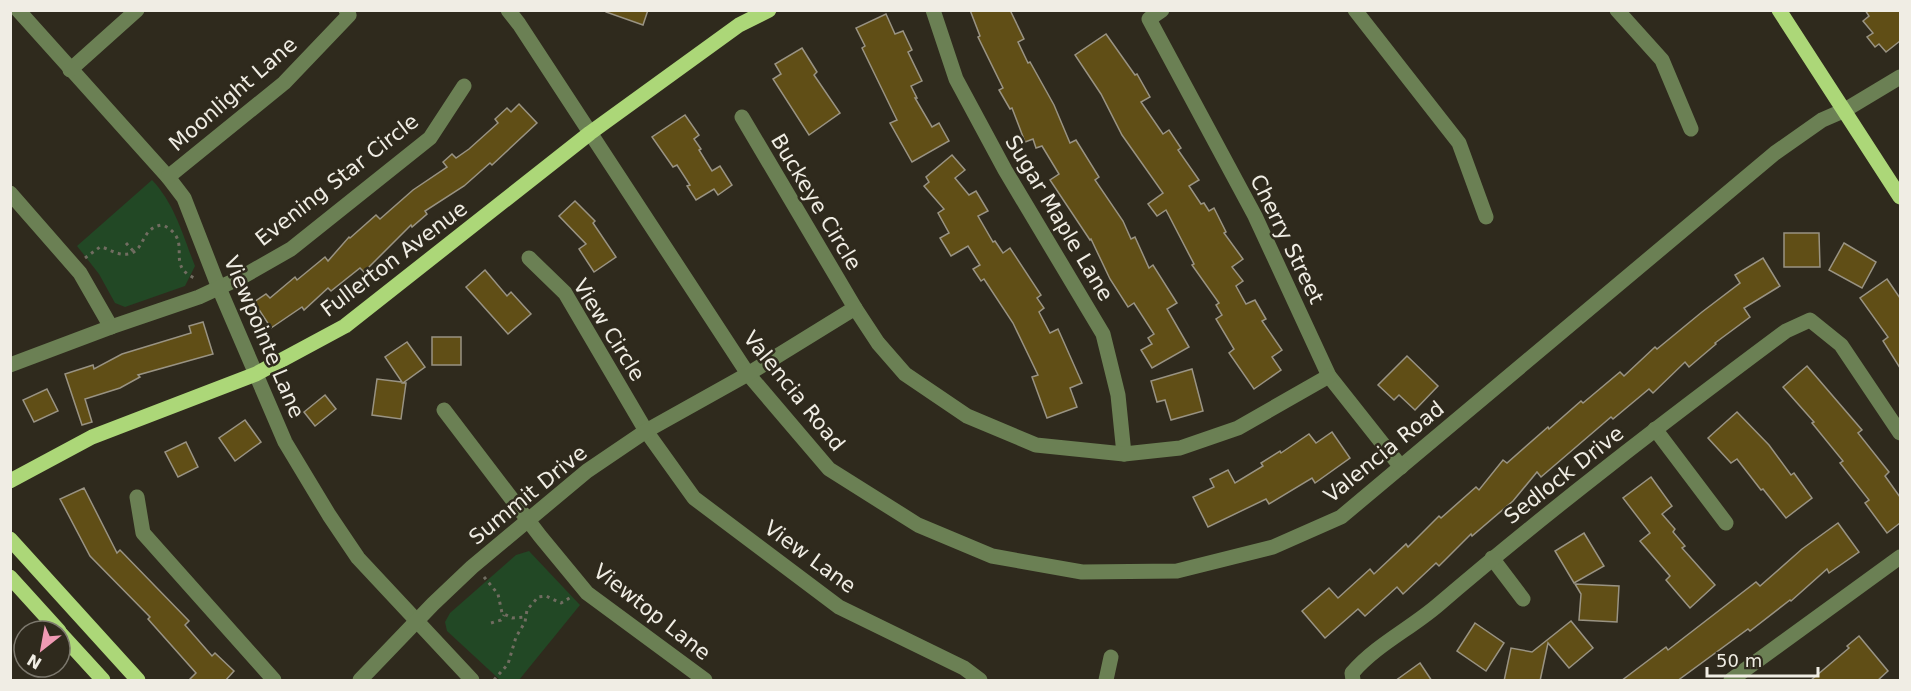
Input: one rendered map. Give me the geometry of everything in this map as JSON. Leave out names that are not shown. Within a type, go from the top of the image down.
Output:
[{"type":"main road","name":"Fullerton Avenue","points":[[10,481],[92,437],[256,374],[345,326],[590,133],[739,25],[769,10]]},
{"type":"main road","points":[[1779,10],[1900,197]]},
{"type":"main road","points":[[10,539],[138,681]]},
{"type":"main road","points":[[10,577],[47,619]]},
{"type":"main road","points":[[72,646],[103,681]]},
{"type":"street","name":"Viewpointe Lane","points":[[18,10],[168,177],[184,198],[219,288],[285,442],[358,558],[472,681]]},
{"type":"street","points":[[70,70],[138,10]]},
{"type":"street","name":"Valencia Road","points":[[508,10],[748,374],[829,469],[918,525],[992,556],[1082,573],[1178,572],[1273,547],[1341,517],[1775,153],[1822,120],[1845,110],[1900,77]]},
{"type":"street","name":"Sugar Maple Lane","points":[[933,10],[956,79],[1005,170],[1103,334],[1118,395],[1124,454]]},
{"type":"street","points":[[1355,10],[1459,143],[1486,217]]},
{"type":"street","points":[[1617,10],[1662,60],[1691,129]]},
{"type":"street","name":"Moonlight Lane","points":[[168,177],[284,83],[348,13]]},
{"type":"street","name":"Cherry Street","points":[[1155,15],[1255,216],[1329,376],[1401,467]]},
{"type":"street","name":"Evening Star Circle","points":[[10,365],[199,297],[291,249],[430,138],[464,86]]},
{"type":"street","name":"Buckeye Circle","points":[[742,117],[878,343],[905,374],[967,416],[1036,445],[1124,454],[1180,448],[1238,428],[1329,376]]},
{"type":"street","points":[[10,193],[80,273],[111,327]]},
{"type":"street","name":"View Circle","points":[[529,258],[565,293],[646,431]]},
{"type":"street","name":"Summit Drive","points":[[360,681],[416,621],[472,567],[587,471],[646,431],[748,374],[855,308]]},
{"type":"street","name":"Sedlock Drive","points":[[1352,677],[1366,657],[1424,617],[1492,558],[1655,429],[1786,331],[1810,320],[1840,345],[1900,433]]},
{"type":"street","name":"Viewtop Lane","points":[[444,410],[587,593],[705,681]]},
{"type":"street","points":[[1655,429],[1726,523]]},
{"type":"street","name":"View Lane","points":[[646,431],[694,498],[839,607],[964,668],[980,681]]},
{"type":"street","points":[[137,497],[143,533],[274,681]]},
{"type":"street","points":[[1731,681],[1900,557]]},
{"type":"street","points":[[1492,558],[1523,598]]},
{"type":"street","points":[[1106,681],[1111,657]]},
{"type":"path","points":[[85,258],[100,248],[118,254],[134,252],[146,234],[154,227],[163,225],[174,233],[180,244],[183,270],[196,279]]},
{"type":"path","points":[[174,233],[183,228]]},
{"type":"path","points":[[126,243],[134,252]]},
{"type":"path","points":[[484,577],[498,594],[504,615],[512,618],[525,617]]},
{"type":"path","points":[[494,681],[508,664],[516,637],[525,622],[526,610],[538,597],[546,597],[561,603],[574,596]]},
{"type":"path","points":[[491,622],[501,620],[504,615]]},
{"type":"green space","points":[[152,180],[173,210],[195,266],[185,286],[125,307],[115,303],[99,274],[77,246]]},
{"type":"green space","points":[[529,551],[580,605],[519,680],[500,680],[447,631],[445,622],[450,613],[516,555]]},
{"type":"building","points":[[606,10],[648,10],[643,25],[606,12]]},
{"type":"building","points":[[970,10],[1010,10],[1024,39],[1018,42],[1054,105],[1070,143],[1076,140],[1099,177],[1095,180],[1123,221],[1131,239],[1135,237],[1149,268],[1153,265],[1177,303],[1167,309],[1189,347],[1152,368],[1141,350],[1152,344],[1148,338],[1154,334],[1134,303],[1128,307],[1110,279],[1091,239],[1050,180],[1059,174],[1042,146],[1036,148],[1033,139],[1025,142],[1012,108],[1010,109],[999,90],[1003,88],[978,37],[980,36]]},
{"type":"building","points":[[1865,10],[1900,10],[1900,41],[1886,52],[1879,44],[1875,47],[1867,37],[1873,33],[1863,21],[1869,16]]},
{"type":"building","points":[[886,14],[895,34],[903,31],[912,50],[908,52],[922,81],[911,86],[917,98],[915,98],[932,127],[939,123],[949,141],[912,162],[890,123],[897,120],[862,48],[865,46],[856,28]]},
{"type":"building","points":[[1106,34],[1135,75],[1137,74],[1150,97],[1141,102],[1163,134],[1169,130],[1181,148],[1178,150],[1199,180],[1189,186],[1201,204],[1204,203],[1209,211],[1214,208],[1226,232],[1224,233],[1243,259],[1232,267],[1243,281],[1236,286],[1246,304],[1255,300],[1266,319],[1262,321],[1282,350],[1272,357],[1281,370],[1254,389],[1229,353],[1234,349],[1216,319],[1222,315],[1216,305],[1219,303],[1192,265],[1194,264],[1166,210],[1157,216],[1148,204],[1163,193],[1122,135],[1101,94],[1075,55]]},
{"type":"building","points":[[802,48],[817,72],[814,75],[840,113],[809,135],[773,79],[781,74],[775,64]]},
{"type":"building","points":[[519,104],[537,123],[492,165],[490,163],[464,186],[425,211],[427,214],[412,227],[411,225],[364,272],[360,268],[331,291],[328,288],[304,310],[302,307],[271,328],[254,302],[266,294],[270,298],[295,277],[297,280],[325,257],[328,261],[349,237],[376,215],[380,219],[413,190],[447,167],[443,162],[452,154],[456,158],[469,149],[498,123],[495,119],[507,108],[511,112]]},
{"type":"building","points":[[685,115],[699,135],[694,139],[712,171],[720,166],[732,185],[718,195],[714,189],[696,200],[687,186],[690,185],[677,165],[673,167],[652,137]]},
{"type":"building","points":[[952,155],[965,170],[955,178],[969,195],[976,191],[988,211],[978,216],[993,242],[995,241],[1003,253],[1010,248],[1041,295],[1037,298],[1044,308],[1039,312],[1050,333],[1058,329],[1082,383],[1070,388],[1077,407],[1047,418],[1032,377],[1038,375],[1013,323],[984,279],[981,281],[973,269],[980,265],[968,246],[951,256],[940,238],[949,233],[938,213],[944,209],[924,186],[929,182],[926,177]]},
{"type":"building","points":[[575,201],[595,221],[593,223],[616,257],[594,272],[579,249],[586,244],[559,216]]},
{"type":"building","points":[[1784,233],[1819,233],[1820,267],[1784,267]]},
{"type":"building","points":[[1844,243],[1876,262],[1862,288],[1829,270]]},
{"type":"building","points":[[1763,258],[1780,286],[1744,308],[1750,317],[1715,343],[1689,367],[1685,362],[1653,393],[1649,389],[1613,419],[1611,417],[1541,477],[1537,472],[1513,501],[1472,536],[1471,534],[1439,566],[1436,563],[1403,594],[1397,587],[1365,616],[1358,609],[1325,638],[1302,611],[1329,588],[1338,598],[1370,569],[1374,574],[1406,544],[1408,547],[1439,516],[1441,518],[1476,487],[1479,490],[1503,460],[1507,463],[1548,427],[1549,429],[1581,401],[1583,403],[1620,372],[1624,376],[1655,347],[1657,349],[1740,283],[1735,275]]},
{"type":"building","points":[[485,270],[507,296],[511,292],[531,314],[508,334],[466,287]]},
{"type":"building","points":[[1887,279],[1900,298],[1900,368],[1883,341],[1888,337],[1860,298]]},
{"type":"building","points":[[203,322],[213,354],[138,375],[140,377],[120,388],[85,399],[92,422],[82,425],[65,374],[93,365],[94,369],[122,354],[191,333],[189,326]]},
{"type":"building","points":[[432,337],[461,337],[461,365],[432,365]]},
{"type":"building","points":[[407,342],[425,367],[403,383],[406,383],[401,419],[372,415],[377,379],[402,382],[385,357]]},
{"type":"building","points":[[1407,356],[1438,386],[1415,410],[1399,395],[1394,400],[1378,385]]},
{"type":"building","points":[[1807,366],[1862,430],[1858,433],[1889,472],[1885,476],[1900,497],[1900,523],[1887,533],[1865,503],[1869,500],[1840,463],[1843,461],[1812,423],[1814,422],[1783,387]]},
{"type":"building","points":[[1192,369],[1203,411],[1171,420],[1165,400],[1157,402],[1151,381]]},
{"type":"building","points":[[47,389],[58,411],[34,422],[23,400]]},
{"type":"building","points":[[325,395],[336,409],[315,426],[304,412]]},
{"type":"building","points":[[1737,412],[1769,445],[1791,475],[1794,473],[1812,498],[1786,518],[1737,459],[1731,463],[1708,438]]},
{"type":"building","points":[[245,420],[261,442],[235,461],[219,438]]},
{"type":"building","points":[[1332,432],[1350,458],[1315,483],[1312,478],[1269,504],[1266,499],[1208,527],[1193,497],[1214,487],[1210,479],[1228,470],[1235,483],[1263,466],[1261,463],[1309,434],[1316,443]]},
{"type":"building","points":[[186,442],[198,467],[178,477],[165,452]]},
{"type":"building","points":[[1651,477],[1672,506],[1662,514],[1675,529],[1673,532],[1685,546],[1682,548],[1715,585],[1690,608],[1666,580],[1670,576],[1640,541],[1650,533],[1623,498]]},
{"type":"building","points":[[84,488],[117,553],[120,550],[189,621],[185,625],[212,656],[215,653],[234,671],[225,681],[188,681],[196,673],[148,619],[150,617],[90,556],[60,499]]},
{"type":"building","points":[[1838,523],[1859,552],[1829,573],[1827,569],[1791,601],[1677,681],[1621,681],[1666,647],[1668,650],[1756,582],[1760,586],[1802,549]]},
{"type":"building","points":[[1584,533],[1604,566],[1574,583],[1555,551]]},
{"type":"building","points":[[1575,584],[1619,586],[1617,622],[1579,620],[1581,594]]},
{"type":"building","points":[[1571,621],[1593,648],[1569,668],[1548,643],[1540,681],[1504,681],[1511,648],[1532,652]]},
{"type":"building","points":[[1475,623],[1504,643],[1486,671],[1457,651]]},
{"type":"building","points":[[1859,636],[1888,671],[1877,681],[1810,681],[1849,648],[1847,646]]},
{"type":"building","points":[[1420,663],[1432,681],[1395,681]]}]
